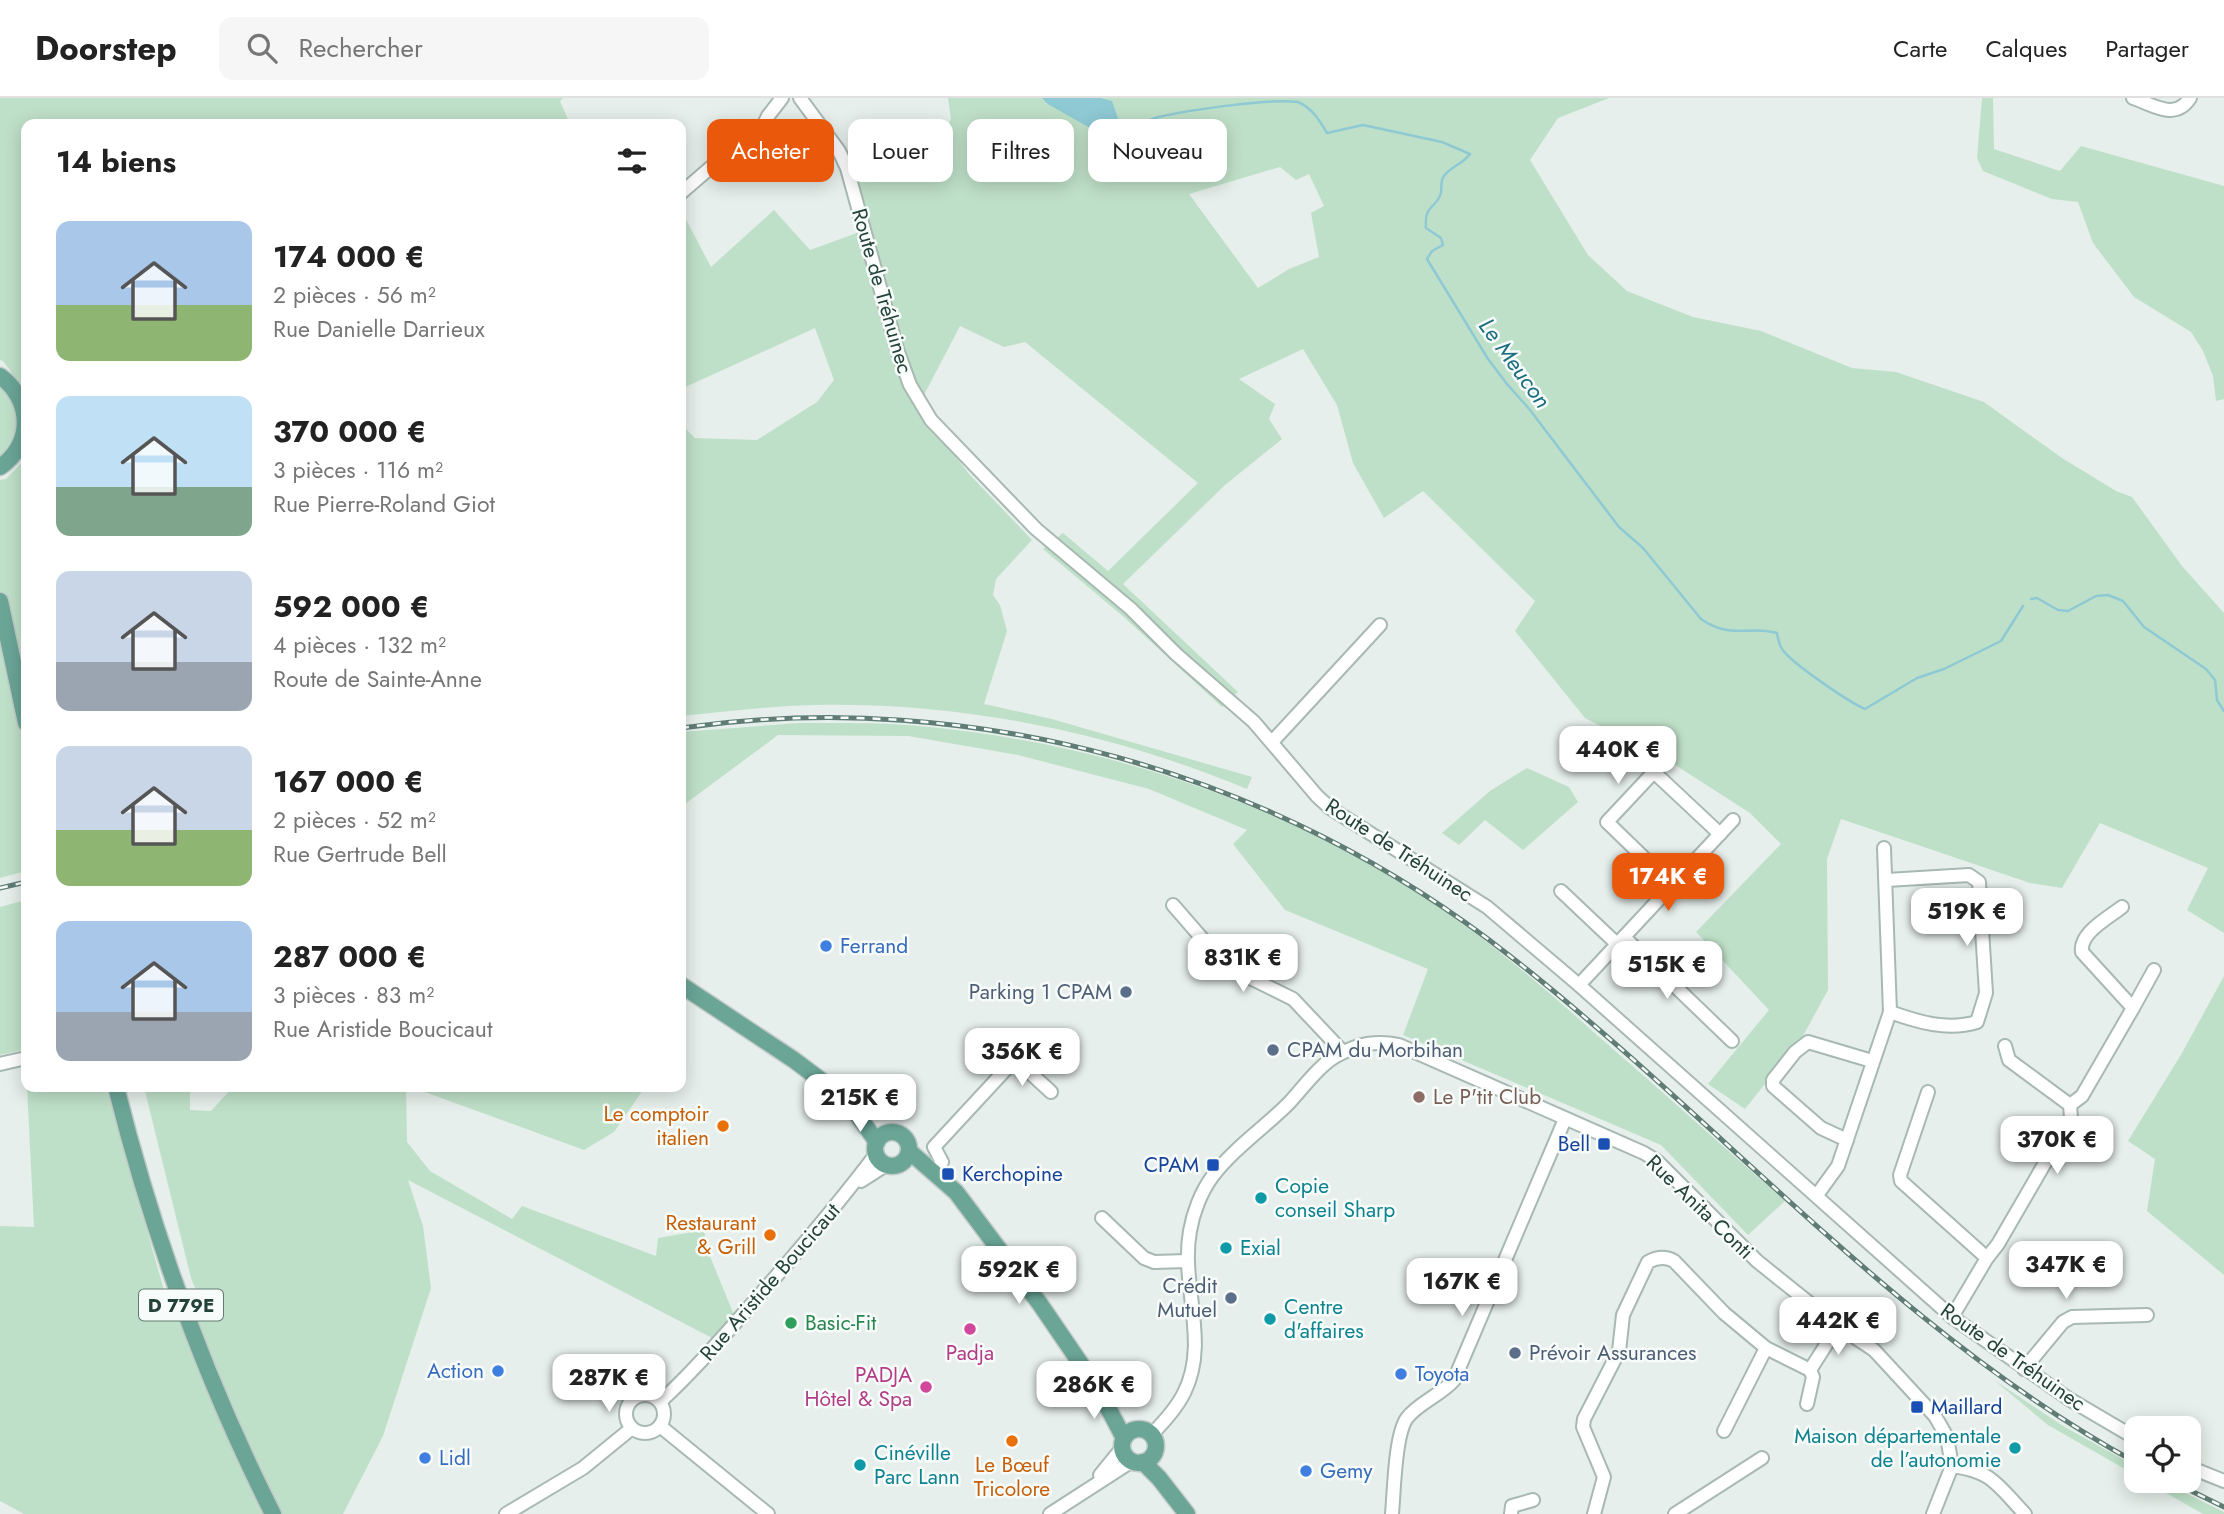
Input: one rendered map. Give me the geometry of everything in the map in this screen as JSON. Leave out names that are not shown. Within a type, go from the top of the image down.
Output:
[{"type":"main road","points":[[0,376],[13,387],[21,400]]},
{"type":"main road","points":[[1,467],[21,451]]},
{"type":"main road","points":[[0,601],[21,700]]},
{"type":"main road","points":[[686,988],[816,1075],[844,1090],[889,1152],[966,1206]]},
{"type":"main road","name":"D 779E","points":[[117,1092],[132,1155],[157,1237],[192,1336],[273,1514]]},
{"type":"main road","points":[[889,1152],[934,1173],[956,1192],[1040,1304],[1185,1512]]},
{"type":"street","points":[[686,189],[717,162],[758,135],[782,98]]},
{"type":"street","name":"Route de Tréhuinec","points":[[800,98],[839,151],[846,168],[897,349],[910,385],[931,420],[1036,529],[1131,609],[1272,742],[1330,808],[1487,908],[1579,985],[1952,1317],[2024,1369],[2124,1431]]},
{"type":"street","points":[[2133,98],[2173,112],[2180,110],[2190,98]]},
{"type":"street","points":[[1272,742],[1380,625]]},
{"type":"street","points":[[1672,885],[1607,822],[1651,775],[1656,774],[1720,834]]},
{"type":"street","points":[[1579,985],[1733,820]]},
{"type":"street","points":[[1817,1195],[1838,1166],[1871,1061],[1890,1012],[1884,848]]},
{"type":"street","points":[[1887,880],[1969,875],[1979,883],[1986,993],[1977,1022],[1960,1027],[1917,1022],[1890,1012]]},
{"type":"street","points":[[1561,891],[1732,1041]]},
{"type":"street","points":[[1173,905],[1226,967],[1293,999],[1343,1052]]},
{"type":"street","points":[[2122,907],[2083,938],[2081,947],[2082,952],[2133,1008]]},
{"type":"street","points":[[2070,1105],[2082,1096],[2154,970]]},
{"type":"street","name":"Rue Anita Conti","points":[[1050,1514],[1088,1488],[1138,1446],[1175,1409],[1192,1376],[1195,1332],[1187,1261],[1190,1231],[1204,1191],[1212,1178],[1334,1056],[1369,1042],[1399,1045],[1657,1161],[1757,1261],[1838,1326],[1874,1350],[1936,1416],[1947,1437],[1952,1466]]},
{"type":"street","points":[[1847,1140],[1821,1128],[1773,1086],[1773,1080],[1795,1052],[1808,1042],[1871,1061]]},
{"type":"street","points":[[1952,1317],[2071,1118],[2070,1105],[2009,1060],[2005,1046]]},
{"type":"street","points":[[934,1173],[942,1162],[934,1147],[1018,1056],[1051,1092]]},
{"type":"street","points":[[0,1064],[21,1059]]},
{"type":"street","points":[[1928,1092],[1900,1175],[1901,1181],[1987,1258]]},
{"type":"street","points":[[1392,1514],[1400,1434],[1406,1419],[1444,1391],[1454,1380],[1565,1119]]},
{"type":"street","name":"Rue Aristide Boucicaut","points":[[660,1402],[691,1373],[849,1190],[889,1152]]},
{"type":"street","points":[[1102,1218],[1144,1258],[1154,1262],[1187,1261]]},
{"type":"street","points":[[1594,1514],[1604,1477],[1583,1427],[1584,1419],[1619,1351],[1623,1315],[1648,1262],[1661,1257],[1674,1261],[1724,1313],[1766,1348],[1810,1370],[1813,1377],[1807,1404]]},
{"type":"street","points":[[2024,1369],[2063,1322],[2072,1317],[2147,1315]]},
{"type":"street","points":[[1810,1370],[1838,1326]]},
{"type":"street","points":[[1724,1430],[1766,1348]]},
{"type":"street","points":[[646,1395],[660,1402],[664,1414],[660,1426],[646,1433],[632,1428],[626,1414],[632,1400],[646,1395]]},
{"type":"street","points":[[660,1426],[768,1514]]},
{"type":"street","points":[[506,1514],[583,1468],[632,1428]]},
{"type":"street","points":[[1675,1514],[1762,1458]]},
{"type":"street","points":[[1934,1514],[1952,1466],[1978,1470],[1987,1475],[2025,1514]]},
{"type":"street","points":[[2201,1472],[2224,1481]]},
{"type":"street","points":[[1511,1514],[1512,1506],[1533,1500]]},
{"type":"green space","points":[[0,98],[563,98],[560,101],[568,119],[21,119],[21,385],[0,360]]},
{"type":"green space","points":[[948,98],[1042,98],[1046,104],[1112,102],[1101,98],[1609,98],[1558,118],[1530,160],[1588,255],[1627,291],[1693,317],[1761,331],[1852,368],[1896,372],[1984,402],[2062,458],[2116,491],[2132,497],[2182,566],[2224,613],[2224,933],[2187,910],[2208,868],[2100,823],[2062,888],[2030,883],[1841,819],[1827,859],[1828,990],[1803,1036],[1745,1109],[1708,1084],[1769,1010],[1696,932],[1781,844],[1750,813],[1652,750],[1636,745],[1585,718],[1515,631],[1535,601],[1423,491],[1384,518],[1353,463],[1337,405],[1303,349],[1239,379],[1275,404],[1269,419],[1282,439],[1225,485],[1123,584],[1238,692],[1222,707],[1125,618],[1043,549],[1063,533],[1108,571],[1198,483],[1025,342],[1004,347],[960,326],[925,393],[931,425],[969,474],[1032,540],[996,579],[993,595],[1000,605],[1007,631],[984,704],[1052,719],[1252,777],[1247,789],[1142,751],[1035,724],[980,715],[869,705],[814,705],[686,716],[686,429],[695,438],[757,440],[817,402],[834,380],[815,328],[686,387],[686,220],[711,267],[774,210],[810,250],[868,229],[856,182],[953,182],[953,119]],"holes":[[[1280,167],[1296,180],[1309,174],[1324,206],[1311,213],[1319,257],[1289,269],[1258,288],[1189,194]]]},
{"type":"green space","points":[[1982,98],[1993,98],[1994,149],[2060,171],[2081,146],[2224,186],[2224,399],[2216,401],[2213,376],[2203,351],[2191,332],[2134,297],[2093,243],[2078,202],[2052,199],[1983,171],[1977,158]]},
{"type":"green space","points":[[0,385],[14,404],[18,422],[14,440],[0,459]]},
{"type":"green space","points":[[21,463],[21,872],[0,878],[0,480],[6,479]]},
{"type":"green space","points":[[799,723],[881,724],[1002,736],[1073,750],[1144,769],[1214,792],[1282,820],[1348,852],[1411,889],[1471,930],[1556,999],[1785,1201],[1748,1235],[1661,1145],[1403,1035],[1428,969],[1285,910],[1233,844],[1247,830],[1149,789],[1018,755],[908,736],[778,735],[686,803],[686,732]]},
{"type":"green space","points":[[1527,768],[1569,787],[1578,802],[1523,850],[1485,820],[1459,845],[1442,833],[1490,791]]},
{"type":"green space","points":[[21,901],[21,1050],[0,1055],[0,907]]},
{"type":"green space","points":[[2224,976],[2224,1275],[2147,1211],[2155,1159],[2128,1141],[2182,1053]]},
{"type":"green space","points":[[27,1092],[107,1092],[172,1318],[200,1300],[191,1278],[145,1092],[190,1092],[190,1110],[211,1111],[228,1092],[406,1092],[407,1142],[430,1171],[512,1219],[522,1206],[656,1256],[658,1238],[704,1230],[707,1249],[734,1315],[716,1340],[408,1180],[423,1226],[431,1288],[383,1436],[343,1514],[24,1514],[0,1501],[0,1226],[34,1227]]},
{"type":"green space","points":[[425,1092],[642,1092],[614,1132],[584,1150]]},
{"type":"green space","points":[[1994,1380],[2063,1426],[2124,1460],[2124,1469],[2048,1425]]},
{"type":"green space","points":[[2166,1493],[2185,1493],[2224,1512],[2203,1514]]},
{"type":"water","points":[[1042,98],[1101,98],[1112,101],[1118,119],[1088,119],[1088,127],[1046,103]]},
{"type":"waterway","name":"Le Meucon","points":[[1152,119],[1230,105],[1298,102],[1307,108],[1327,133],[1363,125],[1442,142],[1470,154],[1444,176],[1439,198],[1427,215],[1426,228],[1441,238],[1443,245],[1432,251],[1427,259],[1488,359],[1507,384],[1619,527],[1643,548],[1701,619],[1731,631],[1777,633],[1780,646],[1787,655],[1821,682],[1865,709],[1917,678],[1944,669],[2001,641],[2023,606]]},
{"type":"waterway","name":"Le Meucon","points":[[2031,599],[2037,598],[2058,610],[2068,611],[2096,596],[2108,595],[2123,601],[2144,627],[2206,669],[2215,680],[2217,700],[2224,711]]},
{"type":"railway","points":[[686,728],[792,718],[902,720],[1011,733],[1119,758],[1223,792],[1324,837],[1420,892],[1510,956],[1588,1020],[1889,1289],[1968,1352],[2050,1411],[2124,1455]]},
{"type":"railway","points":[[0,888],[21,883]]},
{"type":"railway","points":[[2195,1493],[2224,1507]]},
{"type":"place","name":"Ferrand","points":[[826,946]]},
{"type":"place","name":"Parking 1 CPAM","points":[[1126,992]]},
{"type":"place","name":"CPAM du Morbihan","points":[[1273,1050]]},
{"type":"place","name":"Le P'tit Club","points":[[1419,1097]]},
{"type":"place","name":"Le comptoir italien","points":[[723,1126]]},
{"type":"place","name":"Bell","points":[[1604,1144]]},
{"type":"place","name":"CPAM","points":[[1213,1165]]},
{"type":"place","name":"Kerchopine","points":[[948,1174]]},
{"type":"place","name":"Copie conseil Sharp","points":[[1261,1198]]},
{"type":"place","name":"Restaurant & Grill","points":[[770,1235]]},
{"type":"place","name":"Exial","points":[[1226,1248]]},
{"type":"place","name":"Crédit Mutuel","points":[[1231,1298]]},
{"type":"place","name":"Centre d'affaires","points":[[1270,1319]]},
{"type":"place","name":"Basic-Fit","points":[[791,1323]]},
{"type":"place","name":"Padja","points":[[970,1329]]},
{"type":"place","name":"Prévoir Assurances","points":[[1515,1353]]},
{"type":"place","name":"Action","points":[[498,1371]]},
{"type":"place","name":"Toyota","points":[[1401,1374]]},
{"type":"place","name":"PADJA Hôtel & Spa","points":[[926,1387]]},
{"type":"place","name":"Maillard","points":[[1917,1407]]},
{"type":"place","name":"Le Bœuf Tricolore","points":[[1012,1441]]},
{"type":"place","name":"Maison départementale de l’autonomie","points":[[2015,1448]]},
{"type":"place","name":"Lidl","points":[[425,1458]]},
{"type":"place","name":"Cinéville Parc Lann","points":[[860,1465]]},
{"type":"place","name":"Gemy","points":[[1306,1471]]}]
